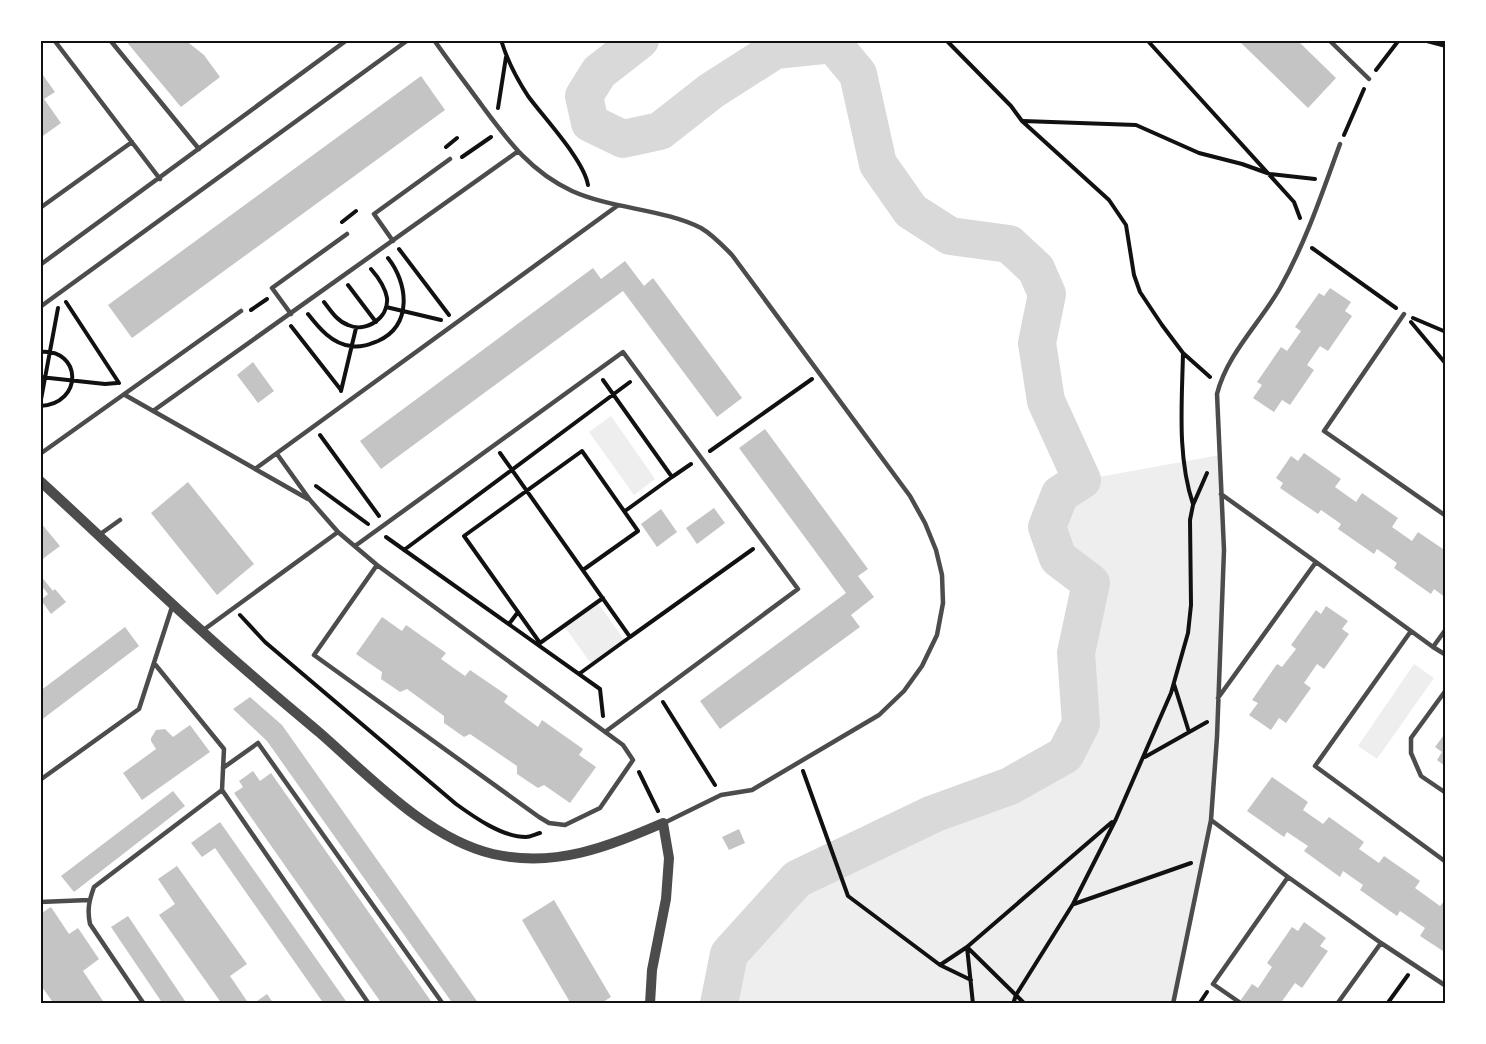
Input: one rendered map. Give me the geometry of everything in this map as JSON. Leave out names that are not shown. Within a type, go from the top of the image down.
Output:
[{"type":"street","points":[[40,481],[202,631],[403,805],[426,822],[470,846],[491,853],[519,858],[548,858],[590,851],[663,823],[669,858],[666,899],[652,970],[650,1004]]},
{"type":"lane","points":[[54,40],[160,178]]},
{"type":"lane","points":[[110,40],[199,149]]},
{"type":"lane","points":[[40,265],[347,40]]},
{"type":"lane","points":[[40,307],[408,40]]},
{"type":"lane","points":[[434,40],[517,152],[552,180],[589,197],[617,206],[680,220],[701,228],[717,239],[732,255],[910,496],[936,550],[942,574],[943,603],[937,635],[922,666],[904,691],[879,715],[752,790],[722,795],[663,823]]},
{"type":"lane","points":[[1329,40],[1369,79]]},
{"type":"lane","points":[[40,208],[132,142]]},
{"type":"lane","points":[[1173,1004],[1210,820],[1218,716],[1224,550],[1217,394],[1222,375],[1280,289],[1304,242],[1340,144]]},
{"type":"lane","points":[[153,411],[517,152]]},
{"type":"lane","points":[[393,241],[374,214],[450,159]]},
{"type":"lane","points":[[255,469],[617,206]]},
{"type":"lane","points":[[291,314],[272,288],[347,234]]},
{"type":"lane","points":[[40,454],[241,311]]},
{"type":"lane","points":[[1404,314],[1324,432],[1446,516]]},
{"type":"lane","points":[[355,546],[623,352],[798,589],[605,732]]},
{"type":"lane","points":[[126,394],[310,500]]},
{"type":"lane","points":[[277,454],[310,500],[338,532],[377,565],[623,745],[633,760],[600,808],[565,825],[549,823],[314,655],[377,565]]},
{"type":"lane","points":[[1221,494],[1446,655]]},
{"type":"lane","points":[[99,535],[120,520]]},
{"type":"lane","points":[[202,631],[338,532]]},
{"type":"lane","points":[[1218,698],[1316,562]]},
{"type":"lane","points":[[40,780],[139,709],[173,604]]},
{"type":"lane","points":[[1433,647],[1446,629]]},
{"type":"lane","points":[[1412,631],[1315,766],[1446,862]]},
{"type":"lane","points":[[154,663],[224,749],[222,790],[369,1004]]},
{"type":"lane","points":[[1446,690],[1411,738],[1411,753],[1421,776],[1446,793]]},
{"type":"lane","points":[[223,768],[258,743],[443,1004]]},
{"type":"lane","points":[[144,1004],[90,924],[89,900],[94,887],[222,790]]},
{"type":"lane","points":[[1210,820],[1381,943],[1446,986]]},
{"type":"lane","points":[[1239,1002],[1213,984],[1288,877]]},
{"type":"lane","points":[[40,902],[89,900]]},
{"type":"lane","points":[[1337,1004],[1381,943]]},
{"type":"path","points":[[501,40],[506,56],[526,94],[586,176],[589,197]]},
{"type":"path","points":[[946,40],[1011,106],[1022,121],[1108,200],[1126,225],[1134,275],[1140,292],[1183,353],[1219,385]]},
{"type":"path","points":[[1147,40],[1294,202],[1304,242],[1404,314],[1446,332]]},
{"type":"path","points":[[1423,40],[1446,46]]},
{"type":"path","points":[[496,123],[506,56]]},
{"type":"path","points":[[1022,121],[1136,125],[1198,153],[1270,174],[1326,181]]},
{"type":"path","points":[[460,159],[477,147]]},
{"type":"path","points":[[393,241],[455,323]]},
{"type":"path","points":[[302,306],[323,332],[336,341],[351,346],[367,346],[382,339],[395,328],[404,311],[404,291],[397,269],[381,249]]},
{"type":"path","points":[[318,294],[337,318],[345,324],[356,328],[376,322],[386,307],[384,289],[365,261]]},
{"type":"path","points":[[342,278],[376,322]]},
{"type":"path","points":[[40,352],[50,351],[60,354],[72,370],[73,380],[69,393],[61,401],[51,405],[40,405],[43,377],[50,351],[60,293]]},
{"type":"path","points":[[60,293],[126,394]]},
{"type":"path","points":[[255,308],[266,299]]},
{"type":"path","points":[[386,307],[455,323]]},
{"type":"path","points":[[1404,314],[1446,364]]},
{"type":"path","points":[[285,318],[341,390]]},
{"type":"path","points":[[344,405],[341,390],[356,328]]},
{"type":"path","points":[[1183,353],[1181,421],[1186,483],[1193,505]]},
{"type":"path","points":[[596,371],[672,477]]},
{"type":"path","points":[[625,511],[820,374]]},
{"type":"path","points":[[404,550],[640,375]]},
{"type":"path","points":[[43,377],[105,384],[119,383]]},
{"type":"path","points":[[314,427],[385,524]]},
{"type":"path","points":[[494,445],[534,496],[630,637]]},
{"type":"path","points":[[539,644],[464,536],[582,451],[638,531],[583,570]]},
{"type":"path","points":[[1013,1004],[1016,995],[1073,904],[1116,819],[1174,684],[1188,633],[1191,605],[1192,576],[1189,537],[1193,505],[1202,482],[1220,455]]},
{"type":"path","points":[[308,480],[600,689],[605,732]]},
{"type":"path","points":[[579,674],[763,541]]},
{"type":"path","points":[[539,644],[603,598]]},
{"type":"path","points":[[234,608],[265,642],[456,804],[484,823],[526,837],[565,825]]},
{"type":"path","points":[[508,624],[518,612]]},
{"type":"path","points":[[1174,684],[1189,732]]},
{"type":"path","points":[[657,693],[722,795]]},
{"type":"path","points":[[1144,758],[1218,716]]},
{"type":"path","points":[[633,760],[663,823]]},
{"type":"path","points":[[800,762],[848,896],[940,965],[970,980]]},
{"type":"path","points":[[940,965],[967,947],[1116,819]]},
{"type":"path","points":[[1073,904],[1203,859]]},
{"type":"path","points":[[967,947],[973,1004]]},
{"type":"path","points":[[967,947],[1025,1004]]},
{"type":"path","points":[[1387,1004],[1414,965]]},
{"type":"shaded area","points":[[611,416],[655,479],[634,495],[589,432]]},
{"type":"shaded area","points":[[1220,455],[1224,550],[1218,716],[1211,820],[1173,1003],[719,1004],[729,954],[797,879],[933,814],[1010,786],[1065,755],[1081,724],[1076,653],[1091,583],[1058,558],[1047,527],[1060,494],[1082,480]]},
{"type":"shaded area","points":[[597,602],[625,641],[592,665],[564,626]]},
{"type":"shaded area","points":[[1414,664],[1434,678],[1377,759],[1358,746]]},
{"type":"building","points":[[125,40],[185,40],[204,55],[220,77],[181,107]]},
{"type":"building","points":[[1238,40],[1297,40],[1336,78],[1308,108]]},
{"type":"building","points":[[40,71],[55,92],[44,99],[61,123],[40,138]]},
{"type":"building","points":[[421,76],[445,110],[132,338],[108,305]]},
{"type":"building","points":[[625,261],[644,286],[653,278],[742,398],[717,417],[623,291],[381,469],[360,441],[593,268],[601,279]]},
{"type":"building","points":[[1330,288],[1351,302],[1345,311],[1352,316],[1328,351],[1320,346],[1307,365],[1314,370],[1290,405],[1282,400],[1274,412],[1253,398],[1262,385],[1257,382],[1281,347],[1287,351],[1301,331],[1295,327],[1319,293],[1324,296]]},
{"type":"building","points":[[253,362],[274,391],[258,403],[237,375]]},
{"type":"building","points":[[765,429],[868,569],[858,576],[874,597],[851,615],[860,627],[720,729],[700,701],[846,593],[739,448]]},
{"type":"building","points":[[1304,453],[1341,479],[1335,487],[1356,502],[1362,493],[1398,518],[1392,527],[1412,541],[1418,532],[1446,551],[1446,598],[1434,589],[1431,594],[1394,568],[1397,563],[1377,549],[1374,554],[1338,529],[1341,524],[1321,510],[1318,514],[1280,488],[1283,483],[1276,478],[1291,456],[1298,461]]},
{"type":"building","points":[[188,482],[254,564],[217,595],[151,513]]},
{"type":"building","points":[[714,508],[725,523],[697,544],[686,528]]},
{"type":"building","points":[[661,509],[677,532],[657,547],[641,524]]},
{"type":"building","points":[[40,522],[60,546],[40,561]]},
{"type":"building","points":[[40,575],[66,602],[51,614],[41,600],[48,594],[40,584]]},
{"type":"building","points":[[1326,606],[1348,621],[1342,629],[1349,634],[1324,669],[1317,664],[1304,683],[1311,688],[1286,723],[1279,718],[1271,730],[1249,715],[1258,703],[1252,700],[1277,664],[1282,667],[1296,649],[1291,645],[1316,610],[1321,614]]},
{"type":"building","points":[[382,617],[402,631],[406,625],[446,653],[441,659],[465,676],[470,670],[508,696],[504,702],[538,727],[542,720],[583,749],[579,755],[596,767],[570,803],[544,785],[538,788],[517,774],[517,766],[470,734],[464,737],[444,723],[444,716],[407,689],[400,692],[381,679],[382,672],[356,654]]},
{"type":"building","points":[[125,627],[139,646],[40,721],[40,691]]},
{"type":"building","points":[[250,697],[282,725],[479,1004],[453,1004],[267,741],[233,709]]},
{"type":"building","points":[[190,725],[210,752],[142,800],[123,773],[156,749],[151,738],[156,730],[165,729],[173,737]]},
{"type":"building","points":[[1446,732],[1446,767],[1437,760],[1442,752],[1435,747]]},
{"type":"building","points":[[253,771],[260,781],[271,773],[433,1004],[382,1004],[234,793],[243,787],[239,781]]},
{"type":"building","points":[[1272,777],[1308,802],[1303,810],[1323,824],[1329,817],[1364,842],[1359,849],[1379,863],[1384,856],[1420,881],[1415,888],[1440,906],[1446,899],[1446,953],[1420,936],[1425,928],[1400,911],[1397,916],[1360,890],[1363,885],[1343,871],[1340,877],[1304,851],[1308,846],[1287,832],[1284,837],[1247,811]]},
{"type":"building","points":[[173,791],[185,806],[74,892],[61,876]]},
{"type":"building","points":[[220,822],[348,1004],[324,1004],[215,848],[202,857],[191,843]]},
{"type":"building","points":[[739,829],[745,843],[729,850],[722,837]]},
{"type":"building","points":[[177,866],[247,964],[230,976],[249,1004],[222,1004],[159,915],[175,904],[158,879]]},
{"type":"building","points":[[554,900],[611,997],[600,1004],[571,1004],[522,920]]},
{"type":"building","points":[[51,907],[69,934],[78,928],[99,959],[83,971],[105,1004],[54,1004],[40,984],[40,914]]},
{"type":"building","points":[[128,916],[187,1004],[163,1004],[111,927]]},
{"type":"building","points":[[1304,922],[1326,938],[1320,946],[1328,951],[1302,988],[1295,983],[1280,1004],[1238,1004],[1252,984],[1258,988],[1272,967],[1267,963],[1292,927],[1298,931]]},
{"type":"building","points":[[267,994],[274,1004],[253,1004]]},
{"type":"waterway","points":[[640,40],[599,72],[584,96],[590,123],[623,139],[660,131],[711,91],[775,50],[833,44],[858,74],[878,164],[911,211],[950,236],[1009,244],[1036,269],[1047,294],[1037,343],[1046,401],[1082,480],[1060,494],[1047,527],[1058,558],[1091,583],[1076,653],[1081,724],[1065,755],[1010,786],[933,814],[797,879],[729,954],[719,1004]]}]
